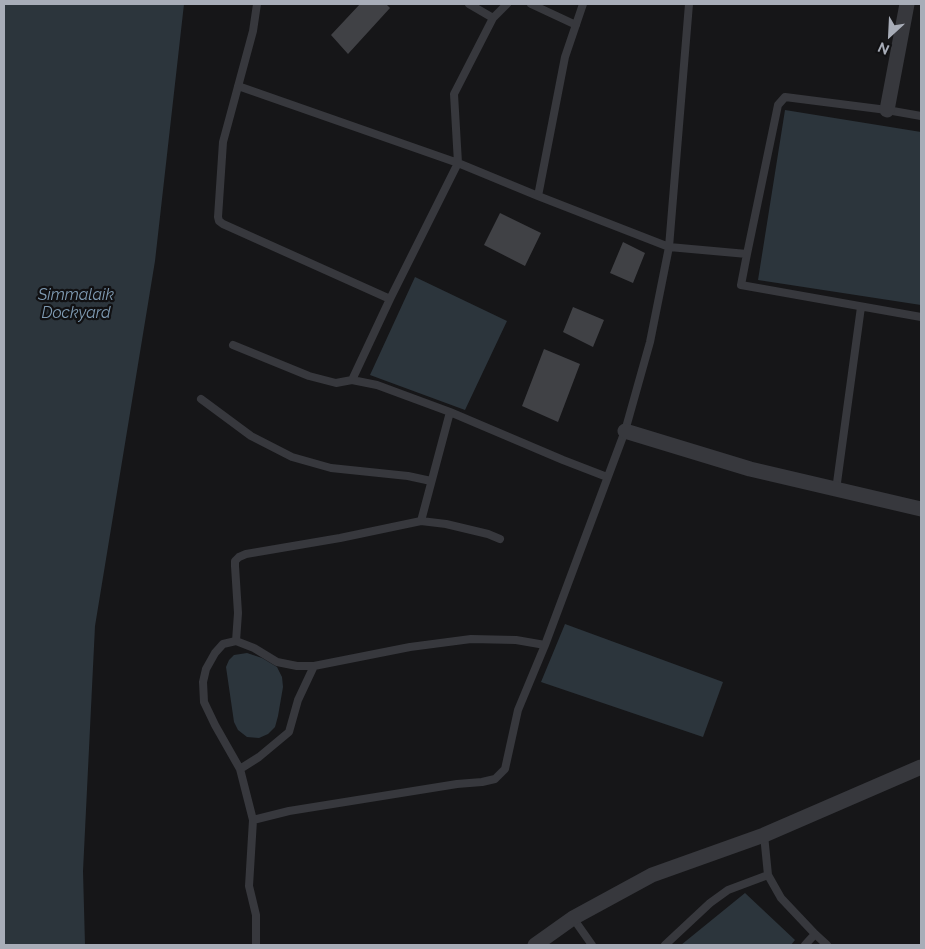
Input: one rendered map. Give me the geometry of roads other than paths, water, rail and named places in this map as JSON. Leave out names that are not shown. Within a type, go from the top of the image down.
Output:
[{"type":"street","points":[[887,110],[907,4]]},
{"type":"street","points":[[626,431],[750,469],[921,509]]},
{"type":"street","points":[[535,945],[573,918],[652,876],[764,835],[921,767]]},
{"type":"lane","points":[[257,4],[253,31],[223,142],[219,221],[390,299]]},
{"type":"lane","points":[[469,4],[493,18]]},
{"type":"lane","points":[[352,380],[458,163],[454,94],[493,18],[507,4]]},
{"type":"lane","points":[[531,4],[576,25]]},
{"type":"lane","points":[[538,196],[565,57],[583,4]]},
{"type":"lane","points":[[253,820],[289,810],[495,779],[505,769],[518,710],[545,645],[626,431],[650,342],[669,247],[689,4]]},
{"type":"lane","points":[[238,86],[458,163],[669,247],[747,254]]},
{"type":"lane","points":[[921,116],[785,98],[778,105],[741,285],[921,317]]},
{"type":"lane","points":[[836,490],[861,307]]},
{"type":"lane","points":[[233,346],[309,376],[336,383],[352,380],[378,385],[450,412],[607,477]]},
{"type":"lane","points":[[201,399],[251,436],[292,457],[331,468],[408,476],[431,481]]},
{"type":"lane","points":[[421,521],[450,412]]},
{"type":"lane","points":[[236,641],[238,613],[235,561],[246,554],[340,538],[421,521],[446,524],[488,534],[500,539]]},
{"type":"lane","points":[[256,945],[256,915],[248,886],[253,820],[240,769],[204,702],[203,682],[206,669],[223,644],[236,641],[254,648],[277,662],[297,666],[314,666],[410,647],[471,639],[516,640],[545,645]]},
{"type":"lane","points":[[240,769],[259,757],[288,732],[298,700],[314,666]]},
{"type":"lane","points":[[764,835],[768,875],[781,898],[827,945]]},
{"type":"lane","points":[[665,945],[722,894],[768,875]]},
{"type":"lane","points":[[573,918],[592,945]]},
{"type":"lane","points":[[805,945],[815,934]]},
{"type":"water","name":"Simmalaik Dockyard","points":[[4,4],[184,4],[155,261],[95,626],[83,871],[85,945],[4,945]]},
{"type":"water","points":[[785,110],[921,132],[921,305],[758,280]]},
{"type":"water","points":[[415,277],[507,321],[465,410],[370,375]]},
{"type":"water","points":[[565,624],[723,682],[703,737],[541,682]]},
{"type":"water","points":[[247,653],[262,658],[277,667],[282,677],[283,687],[275,727],[268,734],[259,738],[247,737],[238,730],[234,722],[226,667],[234,655]]},
{"type":"water","points":[[745,893],[795,940],[791,945],[681,945]]}]
